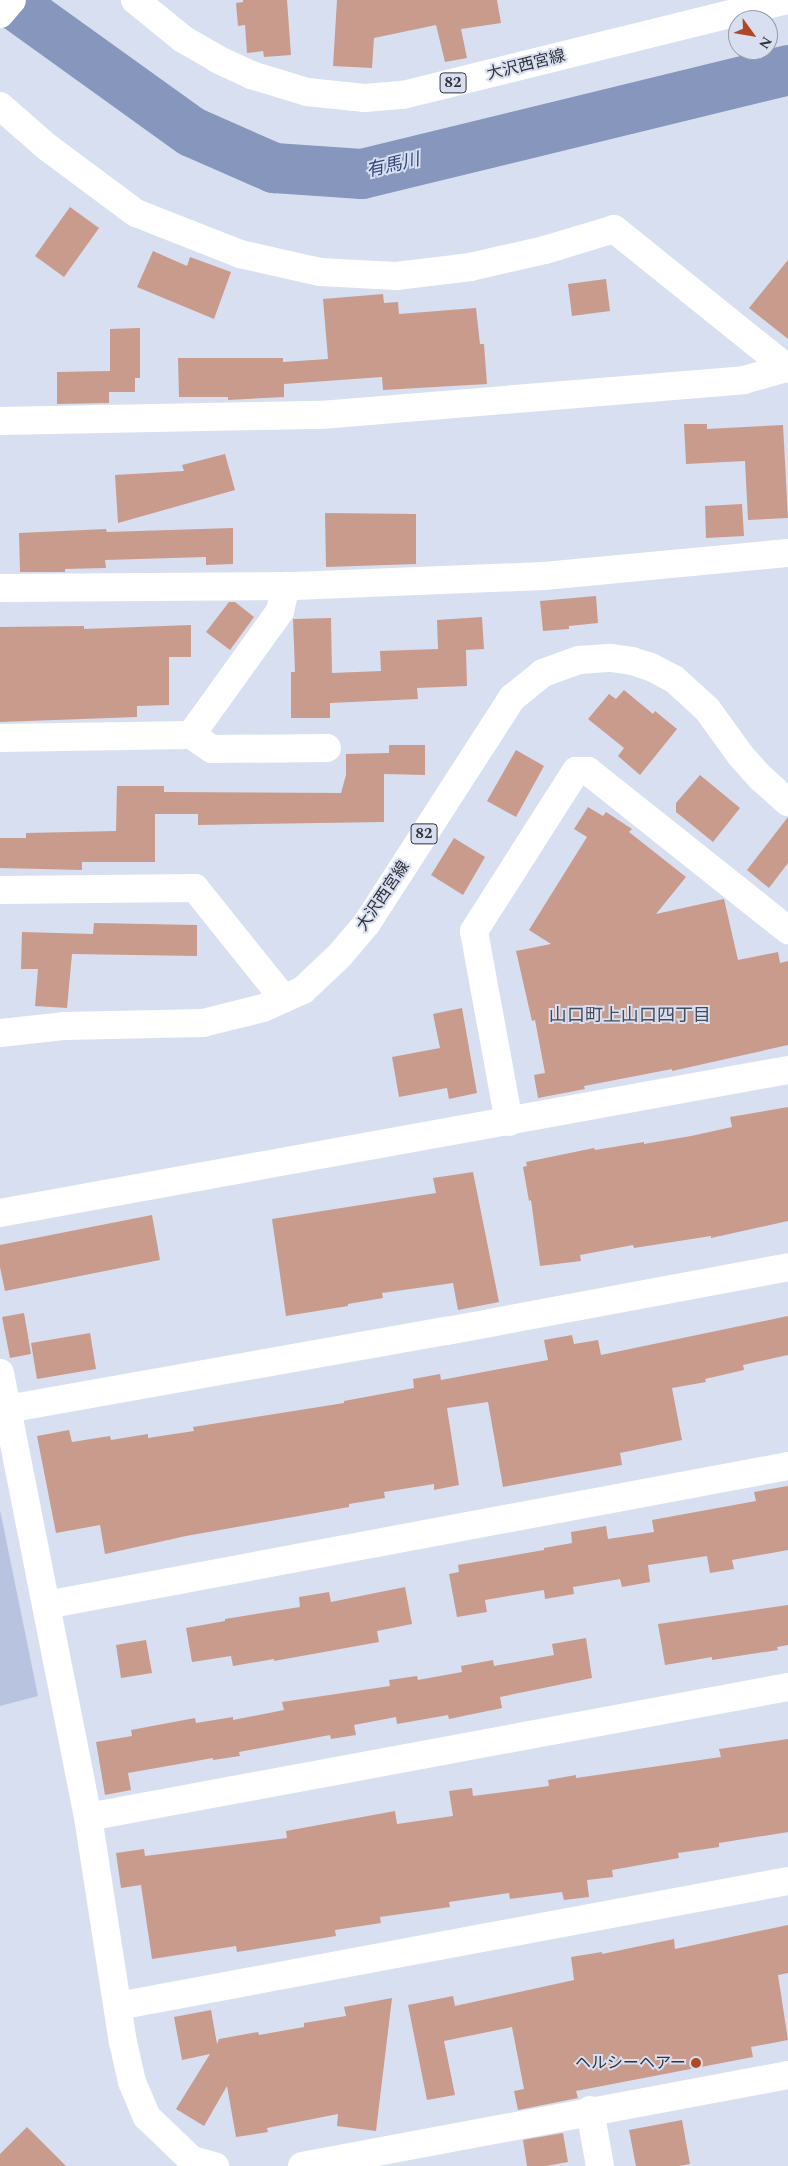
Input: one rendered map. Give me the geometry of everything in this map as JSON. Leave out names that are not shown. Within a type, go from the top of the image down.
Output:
[{"type":"street","points":[[0,14],[12,0]]},
{"type":"street","name":"大沢西宮線","points":[[135,0],[183,39],[217,59],[251,75],[306,92],[365,98],[403,95],[788,0]]},
{"type":"street","points":[[0,106],[47,147],[136,213],[240,254],[320,272],[396,276],[470,267],[546,250],[614,229],[787,368]]},
{"type":"street","points":[[0,421],[321,415],[744,380],[787,368]]},
{"type":"street","points":[[0,588],[286,586],[544,576],[788,553]]},
{"type":"street","points":[[191,735],[280,611],[286,586]]},
{"type":"street","name":"大沢西宮線","points":[[0,1033],[64,1026],[203,1023],[263,1008],[303,990],[340,955],[367,923],[512,698],[543,673],[561,666],[587,659],[611,658],[651,667],[674,679],[707,710],[741,756],[761,778],[788,802]]},
{"type":"street","points":[[0,738],[191,735],[212,749],[327,748]]},
{"type":"street","points":[[509,1122],[474,931],[576,771],[588,771],[788,930]]},
{"type":"street","points":[[0,890],[195,888],[284,998]]},
{"type":"street","points":[[0,1213],[788,1070]]},
{"type":"street","points":[[7,1409],[447,1332],[788,1267]]},
{"type":"street","points":[[0,1373],[88,1817],[132,2082],[147,2117],[192,2160],[215,2166]]},
{"type":"street","points":[[46,1605],[788,1466]]},
{"type":"street","points":[[88,1817],[788,1687]]},
{"type":"street","points":[[118,2006],[788,1880]]},
{"type":"street","points":[[302,2166],[590,2110],[788,2075]]},
{"type":"street","points":[[590,2110],[600,2166]]},
{"type":"shaded area","points":[[0,1510],[38,1696],[0,1706]]},
{"type":"building","points":[[243,0],[287,0],[291,55],[264,57],[263,51],[247,53],[245,25],[238,26],[236,3],[243,2]]},
{"type":"building","points":[[337,0],[497,0],[501,23],[461,29],[467,58],[445,62],[436,25],[374,38],[372,68],[333,66]]},
{"type":"building","points":[[70,207],[99,228],[64,277],[35,256]]},
{"type":"building","points":[[153,251],[187,266],[190,257],[231,272],[214,319],[137,287]]},
{"type":"building","points":[[788,260],[788,339],[749,308]]},
{"type":"building","points":[[606,279],[610,311],[572,316],[568,284]]},
{"type":"building","points":[[383,294],[384,303],[398,302],[399,314],[476,308],[480,344],[484,344],[487,384],[383,390],[382,377],[284,384],[284,397],[228,400],[228,397],[179,397],[178,358],[283,358],[283,362],[328,359],[323,299]]},
{"type":"building","points":[[140,328],[140,378],[135,378],[135,392],[109,392],[109,403],[57,404],[57,372],[110,371],[110,329]]},
{"type":"building","points":[[684,424],[707,424],[707,429],[783,425],[788,518],[748,520],[745,461],[686,464]]},
{"type":"building","points":[[225,454],[235,490],[118,523],[115,475],[184,471],[182,465]]},
{"type":"building","points":[[742,504],[744,536],[706,538],[705,506]]},
{"type":"building","points":[[325,513],[416,514],[416,564],[326,567]]},
{"type":"building","points":[[233,528],[233,564],[206,565],[206,557],[105,560],[106,568],[65,569],[65,572],[20,572],[19,533],[106,529],[107,532]]},
{"type":"building","points":[[596,596],[598,623],[569,626],[569,629],[543,631],[540,601]]},
{"type":"building","points":[[229,602],[235,602],[254,617],[230,650],[206,632]]},
{"type":"building","points":[[482,617],[484,649],[466,650],[467,686],[417,688],[418,699],[330,703],[330,718],[291,718],[291,672],[295,672],[293,619],[331,618],[332,673],[381,671],[380,651],[438,649],[437,620]]},
{"type":"building","points":[[191,625],[191,657],[169,657],[169,705],[137,706],[137,717],[0,722],[0,627],[84,626],[84,629]]},
{"type":"building","points":[[624,690],[653,714],[655,711],[677,729],[640,775],[618,756],[624,748],[588,719],[609,694],[616,699]]},
{"type":"building","points":[[389,745],[425,745],[425,775],[384,774],[384,822],[198,825],[198,814],[155,814],[155,862],[82,862],[82,870],[0,868],[0,838],[26,838],[26,833],[116,831],[117,786],[164,786],[164,792],[341,793],[346,775],[346,754],[389,753]]},
{"type":"building","points":[[516,750],[544,766],[516,817],[487,801]]},
{"type":"building","points":[[700,775],[740,808],[713,842],[676,812],[676,803]]},
{"type":"building","points":[[588,807],[603,816],[606,812],[632,829],[629,832],[686,877],[656,914],[724,899],[738,960],[778,952],[780,963],[788,961],[788,1045],[672,1071],[672,1069],[584,1086],[585,1089],[538,1098],[534,1075],[545,1073],[535,1020],[532,1021],[516,951],[551,944],[529,930],[587,837],[574,829]]},
{"type":"building","points":[[788,817],[788,863],[769,888],[747,870]]},
{"type":"building","points":[[454,838],[485,857],[463,895],[431,875]]},
{"type":"building","points":[[94,923],[197,925],[197,956],[72,954],[67,1008],[35,1006],[38,969],[21,969],[22,932],[93,934]]},
{"type":"building","points":[[462,1008],[477,1093],[449,1099],[447,1088],[399,1097],[392,1057],[440,1048],[433,1014]]},
{"type":"building","points":[[788,1107],[788,1221],[711,1238],[711,1236],[634,1248],[633,1245],[580,1255],[581,1261],[540,1266],[531,1200],[529,1201],[523,1167],[527,1166],[526,1162],[594,1148],[595,1150],[644,1142],[644,1144],[691,1136],[732,1127],[730,1117]]},
{"type":"building","points":[[473,1172],[499,1302],[458,1310],[453,1283],[382,1293],[383,1298],[286,1316],[272,1219],[436,1193],[433,1178]]},
{"type":"building","points":[[152,1215],[160,1260],[5,1291],[0,1267],[0,1245]]},
{"type":"building","points":[[24,1313],[31,1354],[10,1358],[2,1317]]},
{"type":"building","points":[[788,1316],[788,1355],[743,1365],[744,1370],[705,1379],[706,1382],[672,1388],[682,1440],[620,1453],[622,1465],[503,1487],[488,1402],[447,1408],[459,1485],[434,1490],[434,1484],[384,1492],[385,1498],[349,1504],[349,1507],[186,1536],[105,1554],[100,1525],[56,1533],[37,1436],[69,1430],[72,1442],[110,1436],[111,1440],[148,1434],[148,1438],[194,1431],[193,1427],[344,1403],[344,1401],[414,1388],[413,1379],[440,1374],[441,1380],[548,1360],[544,1340],[572,1335],[574,1344],[598,1340],[601,1355]]},
{"type":"building","points":[[90,1333],[96,1369],[37,1379],[31,1343]]},
{"type":"building","points":[[788,1486],[788,1550],[732,1560],[734,1569],[710,1573],[707,1556],[648,1565],[650,1582],[622,1587],[620,1579],[573,1587],[574,1594],[545,1599],[544,1590],[485,1600],[487,1612],[457,1617],[449,1574],[459,1572],[458,1565],[544,1550],[544,1548],[572,1543],[571,1532],[606,1526],[608,1539],[654,1532],[652,1520],[756,1501],[754,1492]]},
{"type":"building","points":[[405,1587],[412,1624],[377,1631],[379,1642],[274,1661],[274,1659],[233,1666],[231,1656],[192,1662],[186,1628],[225,1621],[225,1619],[300,1607],[299,1597],[329,1592],[331,1602]]},
{"type":"building","points":[[788,1605],[788,1645],[777,1647],[778,1650],[712,1660],[712,1657],[665,1665],[658,1624]]},
{"type":"building","points":[[586,1638],[592,1678],[500,1697],[502,1708],[449,1719],[448,1715],[397,1724],[396,1717],[354,1725],[356,1735],[331,1739],[330,1735],[239,1752],[240,1756],[213,1760],[213,1758],[128,1773],[131,1790],[105,1795],[96,1742],[132,1736],[131,1730],[195,1718],[196,1723],[233,1717],[233,1720],[284,1710],[282,1702],[390,1686],[389,1680],[417,1676],[418,1680],[462,1672],[461,1666],[493,1660],[494,1666],[554,1655],[552,1644]]},
{"type":"building","points":[[146,1640],[152,1673],[121,1678],[116,1645]]},
{"type":"building","points":[[788,1739],[788,1832],[719,1843],[719,1847],[678,1853],[679,1858],[612,1870],[613,1877],[587,1880],[589,1897],[564,1900],[562,1892],[510,1899],[509,1893],[449,1902],[450,1907],[380,1917],[381,1923],[335,1930],[336,1936],[237,1952],[236,1946],[152,1959],[141,1885],[121,1888],[116,1853],[144,1849],[145,1856],[287,1838],[286,1831],[395,1811],[397,1824],[453,1816],[449,1791],[472,1788],[473,1796],[549,1786],[548,1780],[576,1775],[576,1778],[721,1757],[719,1749]]},
{"type":"building","points":[[788,1925],[788,1973],[778,1975],[788,2040],[751,2047],[753,2057],[576,2091],[578,2098],[518,2110],[514,2091],[524,2089],[512,2027],[444,2041],[455,2095],[427,2100],[408,2005],[453,1996],[455,2006],[574,1980],[571,1957],[602,1952],[602,1954],[674,1939],[675,1949]]},
{"type":"building","points":[[392,1998],[376,2131],[337,2126],[338,2114],[267,2128],[268,2132],[236,2137],[227,2086],[204,2126],[176,2109],[210,2054],[182,2060],[174,2017],[211,2010],[217,2044],[219,2039],[258,2032],[259,2035],[304,2027],[304,2023],[346,2016],[344,2007]]},
{"type":"building","points":[[682,2120],[690,2164],[679,2166],[636,2166],[629,2130]]},
{"type":"building","points":[[27,2127],[66,2166],[0,2166],[0,2154]]},
{"type":"building","points":[[563,2133],[568,2162],[546,2166],[527,2166],[523,2140]]},
{"type":"waterway","name":"有馬川","points":[[8,0],[192,132],[274,168],[362,174],[788,70]]},
{"type":"place","name":"ヘルシーヘアー","points":[[696,2063]]},
{"type":"district","name":"山口町上山口四丁目","points":[[630,1016]]}]
